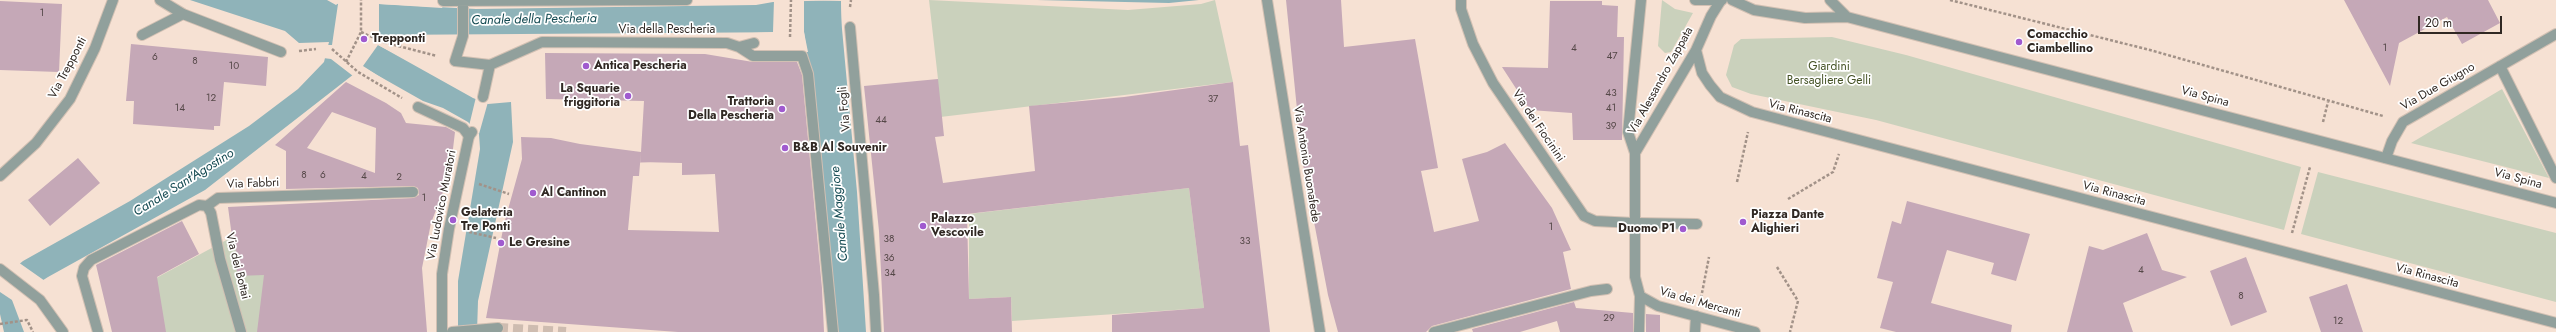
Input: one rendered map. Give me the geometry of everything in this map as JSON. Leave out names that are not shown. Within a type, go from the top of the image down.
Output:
[{"type":"street","name":"Via Trepponti","points":[[0,176],[36,143],[70,99],[95,48],[113,0]]},
{"type":"street","points":[[160,0],[183,14],[280,52]]},
{"type":"street","points":[[443,1],[463,3],[686,0]]},
{"type":"street","name":"Via Antonio Buonafede","points":[[1267,0],[1320,332]]},
{"type":"street","name":"Via dei Fiocinini","points":[[1461,0],[1461,9],[1473,44],[1493,83],[1584,216],[1595,220],[1634,223],[1697,224]]},
{"type":"street","name":"Via Alessandro Zappata","points":[[1639,332],[1640,296],[1634,277],[1636,153],[1628,132],[1641,0]]},
{"type":"street","points":[[1695,0],[1722,0]]},
{"type":"street","name":"Via Alessandro Zappata","points":[[1636,153],[1696,50],[1711,16],[1722,0]]},
{"type":"street","name":"Via Spina","points":[[1732,0],[1754,10],[1805,18],[1847,17],[2556,203]]},
{"type":"street","points":[[1830,0],[1847,17]]},
{"type":"street","points":[[463,3],[463,36],[455,61],[490,65],[483,97]]},
{"type":"street","points":[[142,35],[183,14]]},
{"type":"street","name":"Via Fogli","points":[[850,27],[873,280],[876,332]]},
{"type":"street","name":"Via Due Giugno","points":[[2386,158],[2392,141],[2403,122],[2556,34]]},
{"type":"street","name":"Via della Pescheria","points":[[490,65],[523,49],[542,42],[727,44],[740,47],[753,56],[799,54],[802,56],[808,74],[833,332]]},
{"type":"street","name":"Via della Pescheria","points":[[740,47],[754,43]]},
{"type":"street","name":"Via Rinascita","points":[[1696,50],[1702,73],[1715,91],[1725,100],[1752,112],[2556,323]]},
{"type":"street","points":[[2500,66],[2556,178]]},
{"type":"street","name":"Via Ludovico Muratori","points":[[418,107],[463,128],[470,134],[448,229],[442,274],[442,332]]},
{"type":"street","name":"Via Fabbri","points":[[98,332],[82,276],[84,268],[91,260],[190,208],[200,204],[207,206],[218,198],[413,192]]},
{"type":"street","name":"Via dei Bottai","points":[[207,206],[211,213],[220,259],[241,332]]},
{"type":"street","points":[[0,270],[40,300],[63,332]]},
{"type":"street","points":[[1434,332],[1591,291],[1607,289]]},
{"type":"street","name":"Via dei Mercanti","points":[[1640,296],[1658,306],[1754,332]]},
{"type":"street","points":[[1695,332],[1696,316]]},
{"type":"street","points":[[452,332],[498,328]]},
{"type":"path","points":[[346,62],[361,32],[361,0]]},
{"type":"path","points":[[791,0],[791,32]]},
{"type":"path","points":[[1950,0],[2150,50],[2328,102],[2403,122]]},
{"type":"path","points":[[361,32],[383,42],[455,61]]},
{"type":"path","points":[[332,50],[358,72],[418,107]]},
{"type":"path","points":[[2323,122],[2328,102]]},
{"type":"path","points":[[1737,182],[1752,112]]},
{"type":"path","points":[[1788,199],[1833,172],[1841,148]]},
{"type":"path","points":[[2291,235],[2310,167]]},
{"type":"path","points":[[474,183],[509,194]]},
{"type":"path","points":[[462,231],[496,238]]},
{"type":"path","points":[[1696,316],[1709,257]]},
{"type":"path","points":[[1776,267],[1798,300],[1790,332]]},
{"type":"path","points":[[0,324],[27,320],[33,332]]},
{"type":"green space","points":[[929,0],[1128,10],[1201,4],[1215,0],[1233,82],[932,118],[938,79]]},
{"type":"green space","points":[[1662,0],[1675,9],[1693,13],[1671,52],[1665,53],[1658,46]]},
{"type":"green space","name":"Giardini Bersagliere Gelli","points":[[1832,37],[1906,55],[2301,167],[2284,230],[1876,120],[1751,94],[1732,87],[1726,75],[1734,45],[1741,39]]},
{"type":"green space","points":[[2502,89],[2549,178],[2411,143]]},
{"type":"green space","points":[[2318,172],[2556,233],[2556,302],[2301,234]]},
{"type":"green space","points":[[1189,188],[1204,308],[1012,321],[1011,297],[969,299],[969,214]]},
{"type":"green space","points":[[268,226],[384,332],[155,332],[145,284],[232,237]]},
{"type":"water","points":[[190,0],[327,0],[336,5],[342,0],[377,0],[379,4],[476,9],[756,5],[773,2],[841,0],[842,29],[857,192],[866,332],[836,332],[821,157],[804,32],[379,35],[378,45],[473,98],[488,104],[511,102],[513,142],[478,301],[477,332],[458,332],[458,281],[480,149],[479,134],[468,122],[443,108],[423,101],[363,67],[205,190],[48,277],[12,300],[24,332],[4,332],[0,314],[0,280],[23,261],[130,201],[249,126],[298,89],[324,62],[329,42],[299,43],[285,31]]},
{"type":"water","points":[[1037,0],[1199,0],[1169,3]]},
{"type":"pier","points":[[339,0],[379,0],[443,6],[442,8],[379,4],[379,35],[444,36],[444,38],[381,37],[380,44],[427,70],[378,45],[363,66],[419,102],[363,69],[353,76],[331,59],[323,58],[326,45],[332,45],[338,4],[335,3]]},
{"type":"pier","points":[[774,0],[804,0],[804,32],[808,52],[806,52],[802,34],[753,35],[753,33],[773,32]]},
{"type":"pier","points":[[804,0],[843,0],[844,29],[842,29],[841,1]]},
{"type":"pier","points":[[476,97],[488,102],[479,134],[469,126]]},
{"type":"pier","points":[[18,262],[45,281],[15,302],[0,292],[0,278]]},
{"type":"building","points":[[1286,0],[1341,0],[1344,47],[1415,39],[1438,168],[1421,171],[1434,232],[1479,221],[1462,159],[1487,152],[1505,143],[1552,208],[1571,250],[1563,252],[1571,289],[1432,326],[1426,332],[1338,332],[1328,295],[1302,159]]},
{"type":"building","points":[[2344,0],[2488,0],[2500,23],[2462,44],[2447,17],[2399,43],[2390,86]]},
{"type":"building","points":[[0,1],[62,4],[59,72],[0,70]]},
{"type":"building","points":[[1550,1],[1602,1],[1602,5],[1618,6],[1617,37],[1624,37],[1622,140],[1573,140],[1572,113],[1530,110],[1502,67],[1548,68]]},
{"type":"building","points":[[131,44],[268,57],[266,86],[224,82],[220,126],[214,126],[214,130],[133,124],[134,101],[126,101]]},
{"type":"building","points":[[545,53],[705,54],[753,62],[797,62],[802,75],[822,288],[824,332],[678,332],[486,318],[504,224],[522,159],[521,137],[551,138],[580,144],[641,152],[644,101],[546,99]],"holes":[[[640,162],[682,163],[682,175],[715,174],[719,232],[628,230],[633,176],[639,176]]]},
{"type":"building","points":[[938,79],[944,136],[935,137],[943,183],[1035,171],[1029,106],[1124,97],[1233,82],[1240,146],[1248,145],[1270,332],[1112,332],[1112,315],[1204,308],[1189,188],[967,214],[969,299],[1011,297],[1012,332],[884,332],[879,231],[864,86]]},
{"type":"building","points":[[346,82],[386,103],[401,113],[406,123],[446,127],[455,132],[450,174],[431,223],[422,268],[427,332],[257,332],[264,275],[237,276],[235,235],[232,237],[228,207],[413,198],[419,195],[418,188],[413,186],[286,189],[286,151],[275,145]],"holes":[[[332,112],[376,128],[375,173],[307,148]]]},
{"type":"building","points":[[78,158],[100,183],[50,226],[28,200]]},
{"type":"building","points":[[1907,201],[2030,234],[2016,281],[1991,274],[1994,263],[1947,250],[1931,303],[2012,325],[2011,332],[1896,332],[1880,328],[1893,282],[1877,278],[1892,221],[1901,224]]},
{"type":"building","points":[[182,221],[199,254],[157,277],[166,332],[112,332],[96,265]]},
{"type":"building","points":[[2147,233],[2162,270],[2187,277],[2123,303],[2133,332],[2067,332],[2089,246],[2103,250]]},
{"type":"building","points":[[2246,257],[2267,312],[2231,326],[2210,271]]},
{"type":"building","points":[[2347,284],[2363,332],[2321,332],[2309,297]]},
{"type":"building","points":[[1574,302],[1576,308],[1633,313],[1633,332],[1560,332],[1557,321],[1520,332],[1473,332],[1472,329]]},
{"type":"building","points":[[1646,314],[1660,315],[1660,332],[1646,332]]},
{"type":"tunnel","points":[[498,328],[566,332]]},
{"type":"place","name":"Trepponti","points":[[364,39]]},
{"type":"place","name":"Comacchio Ciambellino","points":[[2019,42]]},
{"type":"place","name":"Antica Pescheria","points":[[586,66]]},
{"type":"place","name":"La Squarie friggitoria","points":[[628,96]]},
{"type":"place","name":"Trattoria Della Pescheria","points":[[782,109]]},
{"type":"place","name":"B&B Al Souvenir","points":[[785,148]]},
{"type":"place","name":"Al Cantinon","points":[[533,193]]},
{"type":"place","name":"Gelateria Tre Ponti","points":[[453,220]]},
{"type":"place","name":"Piazza Dante Alighieri","points":[[1743,222]]},
{"type":"place","name":"Palazzo Vescovile","points":[[923,226]]},
{"type":"place","name":"Duomo P1","points":[[1683,229]]},
{"type":"place","name":"Le Gresine","points":[[501,243]]},
{"type":"water label","name":"Canale della Pescheria","points":[[534,20]]},
{"type":"water label","name":"Canale Sant'Agostino","points":[[184,183]]},
{"type":"water label","name":"Canale Maggiore","points":[[840,214]]}]
